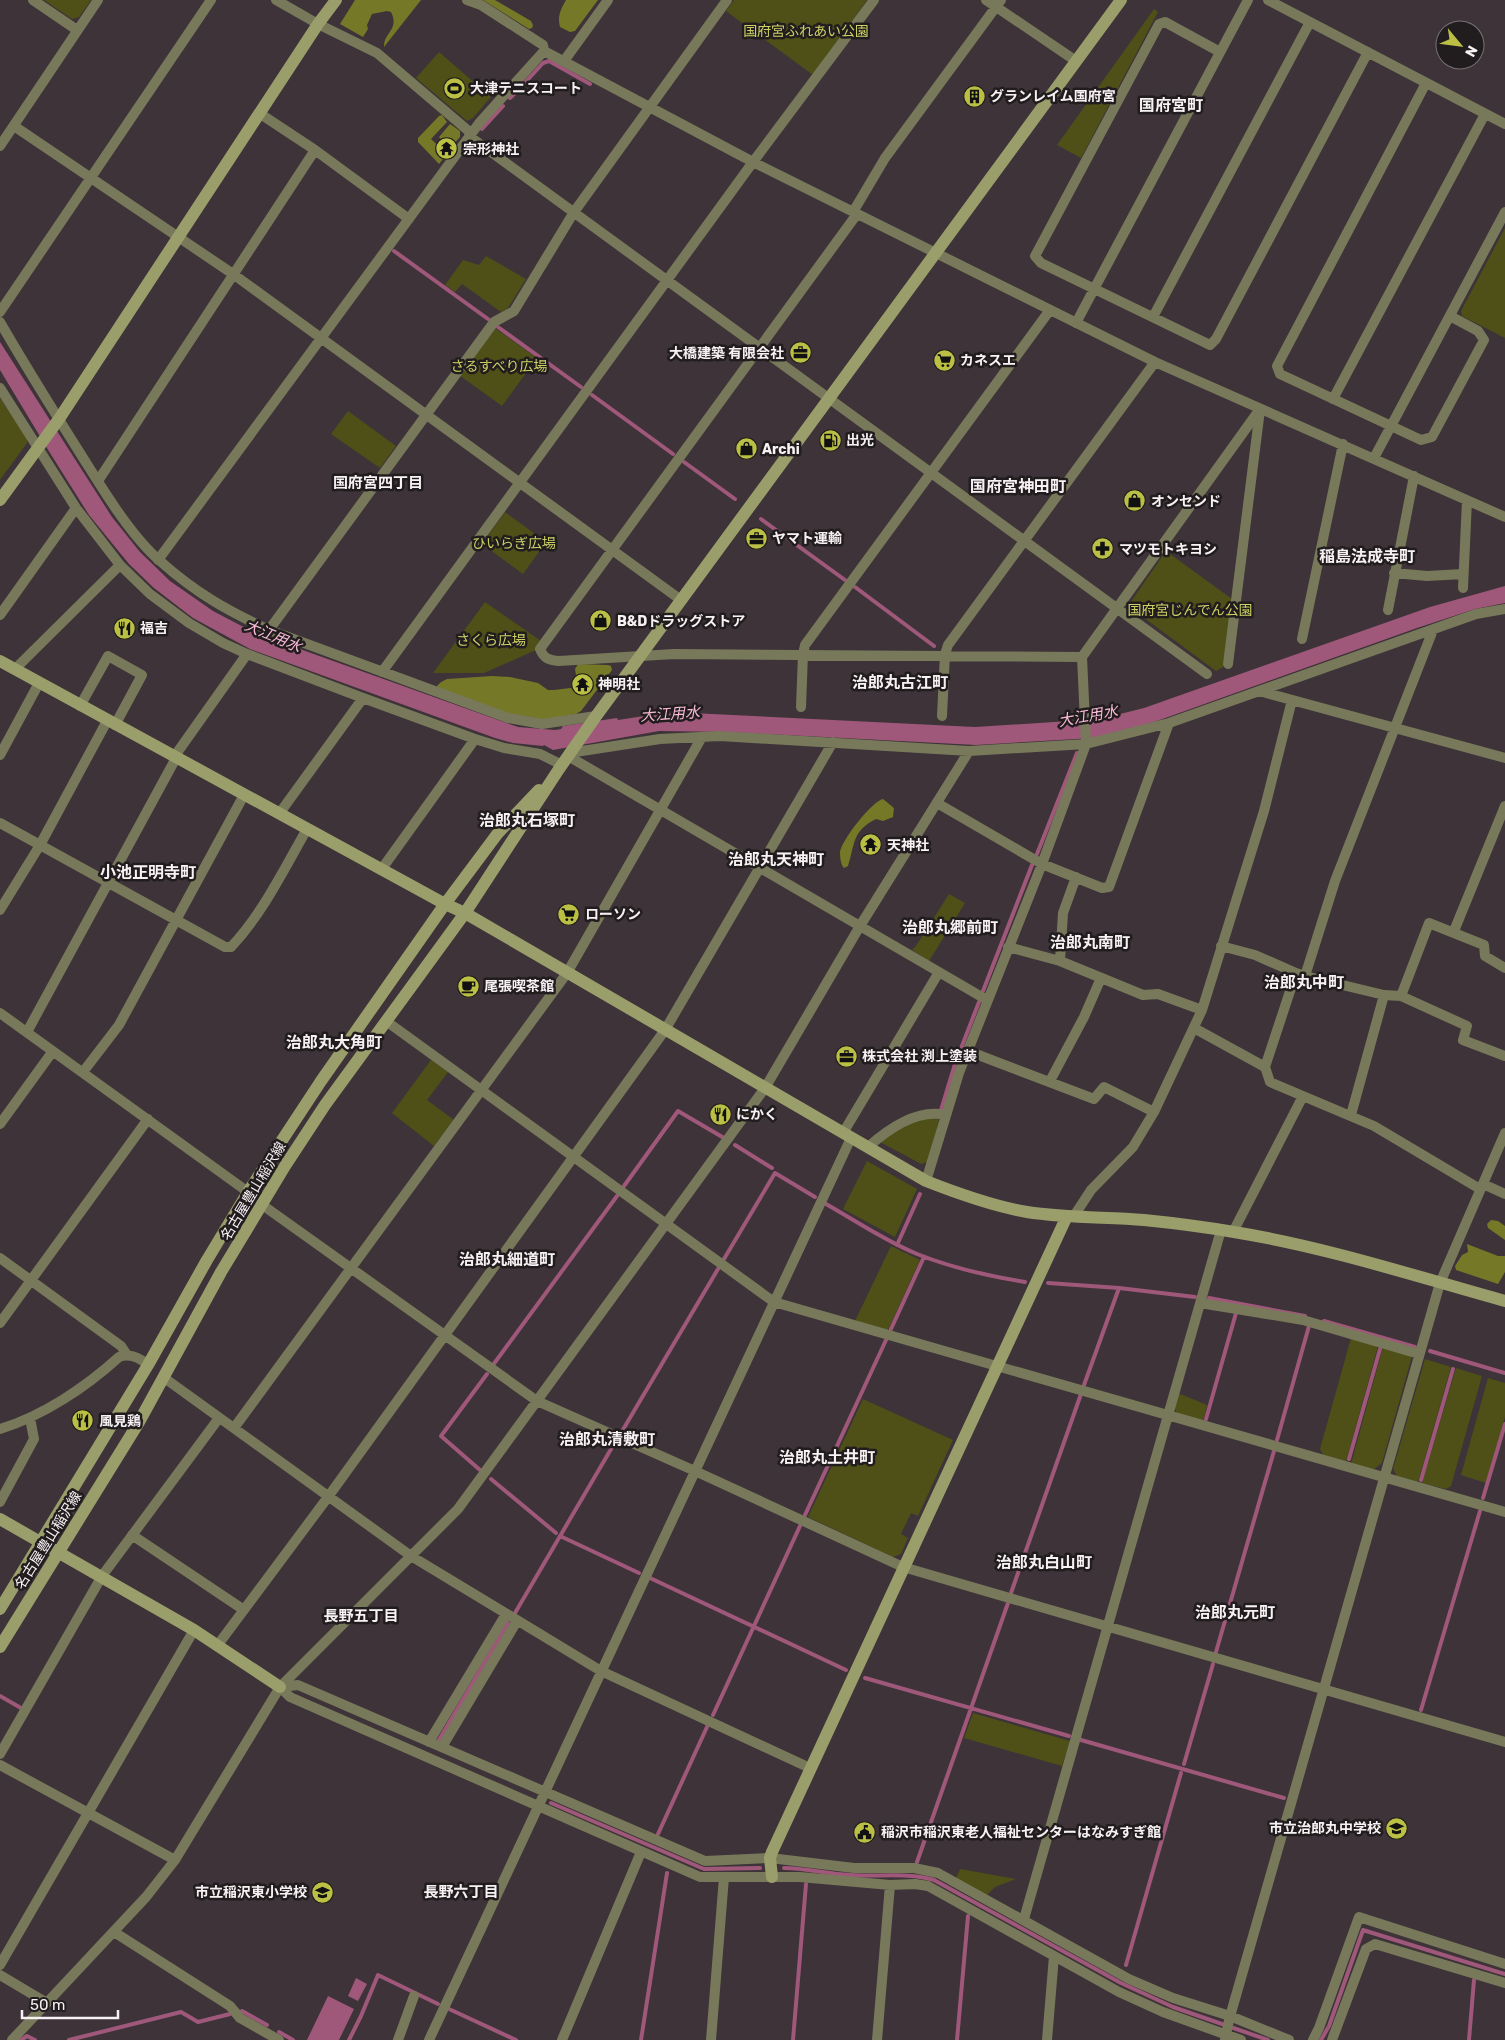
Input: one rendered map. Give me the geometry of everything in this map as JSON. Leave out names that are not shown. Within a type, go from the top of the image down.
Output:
[{"type":"street","points":[[33,0],[78,30]]},
{"type":"street","points":[[0,146],[98,0]]},
{"type":"street","points":[[0,312],[211,0]]},
{"type":"street","points":[[276,0],[318,24],[377,53],[470,134],[574,212],[1207,674]]},
{"type":"street","points":[[0,500],[57,421],[259,113],[336,0]]},
{"type":"street","points":[[467,0],[481,5],[543,45],[544,51]]},
{"type":"street","points":[[564,61],[608,0]]},
{"type":"street","points":[[269,630],[494,322],[514,311],[574,212],[727,0]]},
{"type":"street","points":[[382,672],[753,162],[874,0]]},
{"type":"street","points":[[986,0],[998,3],[1076,61]]},
{"type":"street","points":[[566,758],[1121,0]]},
{"type":"street","points":[[1076,323],[1248,0]]},
{"type":"street","points":[[1268,0],[1505,124]]},
{"type":"street","points":[[998,3],[885,158],[855,213],[540,649],[548,660],[559,661],[641,655],[945,654],[1082,657]]},
{"type":"street","points":[[1220,52],[1165,22],[1159,24],[1035,256],[1041,263],[1210,345],[1216,339],[1368,52]]},
{"type":"street","points":[[1152,317],[1310,22]]},
{"type":"street","points":[[544,51],[753,162],[1155,362],[1260,410],[1271,412],[1344,444],[1505,517]]},
{"type":"street","points":[[158,560],[470,134],[544,51]]},
{"type":"street","points":[[1426,83],[1277,366],[1280,374],[1421,440],[1432,437],[1484,340],[1478,331],[1450,316]]},
{"type":"street","points":[[259,113],[315,150],[409,218]]},
{"type":"street","points":[[1333,399],[1485,114]]},
{"type":"street","points":[[14,126],[233,274],[681,600]]},
{"type":"street","points":[[98,481],[315,150]]},
{"type":"street","points":[[1374,458],[1505,212]]},
{"type":"street","points":[[801,708],[805,644],[1050,310]]},
{"type":"street","points":[[0,322],[57,421],[125,521],[158,560],[202,596],[236,615],[269,630],[508,718],[542,724],[595,717]]},
{"type":"street","points":[[942,716],[945,654],[948,645],[1155,362]]},
{"type":"street","points":[[0,388],[39,446],[76,508],[120,565],[150,594],[173,612],[223,643],[247,654],[363,698],[504,748],[566,758],[660,739],[720,736],[969,751],[1086,744],[1169,723],[1476,614],[1505,608]]},
{"type":"street","points":[[926,1181],[968,1050],[1042,864],[1086,744],[1082,657],[1260,410]]},
{"type":"street","points":[[1228,664],[1260,410]]},
{"type":"street","points":[[1302,639],[1344,444]]},
{"type":"street","points":[[1388,610],[1414,476]]},
{"type":"street","points":[[1463,588],[1467,500]]},
{"type":"street","points":[[0,615],[76,508]]},
{"type":"street","points":[[15,670],[120,565]]},
{"type":"street","points":[[1394,573],[1427,576],[1463,574]]},
{"type":"street","points":[[1433,630],[1265,1067],[1270,1082],[1351,1115],[1482,1187],[1505,1194]]},
{"type":"street","points":[[27,1032],[175,758],[247,654]]},
{"type":"street","points":[[0,910],[142,674],[108,656],[80,706]]},
{"type":"street","points":[[0,661],[381,870],[465,913],[926,1181],[961,1195],[1027,1212],[1145,1220],[1227,1231],[1312,1247],[1505,1301]]},
{"type":"street","points":[[0,755],[39,683]]},
{"type":"street","points":[[1259,691],[1505,758]]},
{"type":"street","points":[[279,814],[363,698]]},
{"type":"street","points":[[772,1877],[770,1858],[810,1768],[997,1366],[1070,1216],[1091,1190],[1133,1147],[1154,1112],[1202,1010],[1264,811],[1292,700]]},
{"type":"street","points":[[936,803],[1042,864],[1102,888],[1110,887],[1169,723]]},
{"type":"street","points":[[234,1428],[567,973],[702,737]]},
{"type":"street","points":[[381,870],[475,739]]},
{"type":"street","points":[[218,1646],[445,1336],[665,1030],[833,742]]},
{"type":"street","points":[[12,2040],[146,1897],[175,1860],[280,1688],[458,1509],[765,1088],[860,926],[969,751]]},
{"type":"street","points":[[566,758],[660,810],[988,1000]]},
{"type":"street","name":"名古屋豊山稲沢線","points":[[0,1609],[148,1365],[248,1192],[322,1081],[445,904],[498,833],[566,758]]},
{"type":"street","name":"名古屋豊山稲沢線","points":[[0,1647],[139,1422],[261,1204],[325,1105],[465,913],[566,758]]},
{"type":"street","points":[[83,1072],[119,1025],[244,795]]},
{"type":"street","points":[[1454,932],[1505,809]]},
{"type":"street","points":[[0,823],[225,947],[231,947],[271,892],[307,829]]},
{"type":"street","points":[[1060,961],[1063,913],[1076,877]]},
{"type":"street","points":[[1401,996],[1430,923],[1484,945],[1485,956],[1505,968]]},
{"type":"street","points":[[1222,946],[1255,954],[1300,974],[1384,994],[1401,996],[1467,1026],[1463,1040],[1505,1056]]},
{"type":"street","points":[[1008,948],[1060,961],[1143,995],[1158,994],[1202,1010]]},
{"type":"street","points":[[428,2040],[774,1302],[847,1135],[939,972]]},
{"type":"street","points":[[1050,1081],[1084,1017],[1101,978]]},
{"type":"street","points":[[1351,1115],[1384,994]]},
{"type":"street","points":[[0,1013],[248,1192]]},
{"type":"street","points":[[386,1021],[774,1302],[1505,1512]]},
{"type":"street","points":[[1194,1028],[1265,1067]]},
{"type":"street","points":[[968,1050],[1094,1099],[1104,1087],[1154,1112]]},
{"type":"street","points":[[0,1124],[53,1051]]},
{"type":"street","points":[[1024,1920],[1200,1303],[1227,1231],[1303,1096]]},
{"type":"street","points":[[868,1147],[893,1127],[910,1119],[937,1113],[946,1115]]},
{"type":"street","points":[[0,1323],[148,1120]]},
{"type":"street","points":[[1227,2028],[1440,1283],[1505,1133]]},
{"type":"street","points":[[261,1204],[537,1401],[695,1471],[903,1567],[1107,1628],[1505,1742]]},
{"type":"street","points":[[0,1258],[121,1346],[127,1355]]},
{"type":"street","points":[[1200,1303],[1303,1320],[1419,1354]]},
{"type":"street","points":[[0,1428],[30,1418],[74,1391],[119,1357],[135,1356],[148,1365]]},
{"type":"street","points":[[163,1377],[411,1556],[517,1621],[601,1671],[810,1768]]},
{"type":"street","points":[[0,1502],[34,1439],[30,1418]]},
{"type":"street","points":[[0,1754],[102,1576],[219,1418]]},
{"type":"street","points":[[0,1519],[194,1630],[280,1688],[290,1697],[538,1804],[700,1877],[800,1877],[890,1885],[915,1884],[928,1886],[1119,1992],[1154,2008],[1227,2028],[1288,2040]]},
{"type":"street","points":[[132,1535],[244,1610]]},
{"type":"street","points":[[429,1742],[506,1614]]},
{"type":"street","points":[[442,1747],[517,1621]]},
{"type":"street","points":[[0,1965],[194,1630]]},
{"type":"street","points":[[280,1688],[298,1685],[705,1861],[770,1858],[854,1868],[914,1868],[938,1873],[1129,1979],[1173,1998],[1227,2028],[1241,2040]]},
{"type":"street","points":[[0,1765],[175,1860]]},
{"type":"street","points":[[562,2040],[641,1852]]},
{"type":"street","points":[[711,2040],[724,1877]]},
{"type":"street","points":[[877,2040],[890,1885]]},
{"type":"street","points":[[1313,2040],[1359,1917],[1505,1964]]},
{"type":"street","points":[[114,1932],[230,2006],[240,2018],[279,2040]]},
{"type":"street","points":[[1332,2040],[1366,1949],[1375,1944],[1505,1983]]},
{"type":"street","points":[[1047,2040],[1054,1956]]},
{"type":"street","points":[[0,1975],[47,2002]]},
{"type":"street","points":[[398,2040],[414,1996]]},
{"type":"green space","points":[[44,0],[91,0],[79,17],[72,19]]},
{"type":"green space","name":"国府宮ふれあい公園","points":[[734,0],[867,0],[813,75],[726,11]]},
{"type":"green space","points":[[1154,9],[1158,12],[1081,158],[1057,145]]},
{"type":"green space","name":"大津テニスコート","points":[[439,52],[491,97],[473,118],[467,121],[416,78]]},
{"type":"green space","points":[[1505,228],[1505,338],[1462,316],[1461,311]]},
{"type":"green space","points":[[486,256],[526,279],[508,308],[501,312],[462,284],[455,292],[445,285],[463,260],[479,265]]},
{"type":"green space","name":"さるすべり広場","points":[[495,328],[537,358],[502,406],[459,375]]},
{"type":"green space","points":[[0,398],[27,438],[27,443],[0,480]]},
{"type":"green space","points":[[348,411],[396,446],[380,468],[331,434]]},
{"type":"green space","name":"ひいらぎ広場","points":[[505,512],[546,542],[523,574],[482,544]]},
{"type":"green space","name":"国府宮じんでん公園","points":[[1166,551],[1232,599],[1223,667],[1216,671],[1128,606]]},
{"type":"green space","name":"さくら広場","points":[[485,602],[541,641],[536,650],[484,673],[433,673]]},
{"type":"green space","points":[[949,894],[965,903],[929,961],[912,950]]},
{"type":"green space","points":[[431,1060],[448,1072],[427,1100],[454,1120],[434,1146],[392,1113]]},
{"type":"green space","points":[[934,1117],[939,1120],[928,1162],[921,1164],[882,1143],[881,1140],[909,1123]]},
{"type":"green space","points":[[867,1161],[917,1189],[895,1237],[843,1209]]},
{"type":"green space","points":[[891,1246],[920,1260],[888,1330],[855,1321]]},
{"type":"green space","points":[[1351,1338],[1378,1346],[1346,1462],[1324,1456],[1320,1449]]},
{"type":"green space","points":[[1383,1347],[1412,1356],[1382,1463],[1373,1470],[1351,1464]]},
{"type":"green space","points":[[1425,1359],[1451,1367],[1418,1482],[1397,1476],[1393,1469]]},
{"type":"green space","points":[[1456,1368],[1482,1376],[1451,1486],[1446,1489],[1422,1483]]},
{"type":"green space","points":[[1488,1378],[1505,1383],[1505,1417],[1486,1483],[1461,1475]]},
{"type":"green space","points":[[1178,1393],[1207,1405],[1203,1422],[1177,1414],[1174,1407]]},
{"type":"green space","points":[[863,1399],[953,1440],[918,1516],[911,1513],[901,1534],[908,1538],[901,1554],[893,1557],[808,1517]]},
{"type":"green space","points":[[973,1713],[1070,1741],[1062,1766],[964,1738]]},
{"type":"green space","points":[[960,1869],[1016,1879],[995,1887],[987,1895],[956,1878]]},
{"type":"shaded area","points":[[355,0],[421,0],[384,47],[384,42],[394,23],[391,12],[372,14],[367,25],[368,29],[363,37],[340,24]]},
{"type":"shaded area","points":[[483,0],[495,0],[531,21],[532,28],[529,29]]},
{"type":"shaded area","points":[[566,0],[598,0],[575,31],[570,32],[560,27],[559,16]]},
{"type":"shaded area","points":[[442,115],[447,122],[431,139],[447,154],[439,164],[418,142],[418,138]]},
{"type":"shaded area","points":[[450,124],[460,131],[460,137],[450,148],[439,137]]},
{"type":"shaded area","points":[[578,664],[608,665],[611,666],[612,670],[581,711],[576,714],[545,720],[515,716],[437,688],[441,682],[447,679],[492,676],[510,677],[538,683],[548,690],[570,688],[581,690],[586,686],[586,680],[576,675],[575,669]]},
{"type":"shaded area","points":[[883,799],[894,808],[893,817],[883,821],[876,819],[862,828],[858,833],[848,866],[844,868],[840,853],[845,840],[865,814],[878,801]]},
{"type":"shaded area","points":[[1491,1220],[1498,1221],[1505,1226],[1505,1240],[1488,1228],[1487,1224]]},
{"type":"shaded area","points":[[1467,1244],[1498,1256],[1505,1256],[1505,1272],[1498,1284],[1456,1270],[1455,1266],[1462,1255],[1468,1252]]},
{"type":"water","name":"大江用水","points":[[0,342],[112,517],[140,552],[170,581],[213,611],[255,633],[518,727],[555,730],[561,729],[563,726],[617,718],[618,720],[657,714],[691,713],[975,727],[1100,719],[1144,708],[1430,607],[1505,586],[1505,603],[1475,609],[1417,628],[1157,721],[1093,738],[976,745],[727,732],[659,731],[553,750],[544,745],[513,743],[495,738],[250,649],[193,618],[154,588],[129,564],[89,515],[0,370]]},
{"type":"water","points":[[356,1978],[367,1984],[358,2001],[348,1996]]},
{"type":"water","points":[[328,1996],[354,2009],[339,2040],[307,2040]]},
{"type":"waterway","points":[[521,87],[543,63],[549,61],[590,84]]},
{"type":"waterway","points":[[510,98],[516,92]]},
{"type":"waterway","points":[[482,129],[503,106]]},
{"type":"waterway","points":[[394,251],[488,319]]},
{"type":"waterway","points":[[498,327],[581,387]]},
{"type":"waterway","points":[[592,395],[673,454]]},
{"type":"waterway","points":[[684,462],[735,499]]},
{"type":"waterway","points":[[761,519],[845,580]]},
{"type":"waterway","points":[[855,587],[934,646]]},
{"type":"waterway","points":[[1037,854],[1077,753]]},
{"type":"waterway","points":[[983,991],[1032,865]]},
{"type":"waterway","points":[[941,1110],[955,1064],[979,1002]]},
{"type":"waterway","points":[[624,1186],[678,1111],[724,1138]]},
{"type":"waterway","points":[[735,1145],[772,1168]]},
{"type":"waterway","points":[[724,1259],[775,1173],[815,1197]]},
{"type":"waterway","points":[[897,1245],[920,1194]]},
{"type":"waterway","points":[[493,1365],[617,1196]]},
{"type":"waterway","points":[[826,1204],[882,1237],[917,1254],[970,1271],[1025,1282]]},
{"type":"waterway","points":[[891,1329],[924,1257]]},
{"type":"waterway","points":[[621,1433],[718,1269]]},
{"type":"waterway","points":[[1048,1283],[1119,1288],[1195,1297]]},
{"type":"waterway","points":[[1084,1385],[1119,1288]]},
{"type":"waterway","points":[[1209,1298],[1305,1316]]},
{"type":"waterway","points":[[1206,1419],[1236,1313]]},
{"type":"waterway","points":[[1324,1321],[1415,1347]]},
{"type":"waterway","points":[[1277,1440],[1309,1326]]},
{"type":"waterway","points":[[805,1515],[886,1340]]},
{"type":"waterway","points":[[1349,1459],[1380,1349]]},
{"type":"waterway","points":[[1430,1351],[1505,1373]]},
{"type":"waterway","points":[[1421,1480],[1453,1369]]},
{"type":"waterway","points":[[480,1470],[441,1436],[487,1374]]},
{"type":"waterway","points":[[1011,1593],[1081,1394]]},
{"type":"waterway","points":[[1483,1498],[1505,1424]]},
{"type":"waterway","points":[[515,1613],[614,1444]]},
{"type":"waterway","points":[[1216,1652],[1274,1451]]},
{"type":"waterway","points":[[491,1479],[556,1533]]},
{"type":"waterway","points":[[1421,1710],[1480,1511]]},
{"type":"waterway","points":[[713,1715],[800,1526]]},
{"type":"waterway","points":[[560,1536],[639,1573]]},
{"type":"waterway","points":[[650,1578],[846,1670]]},
{"type":"waterway","points":[[917,1862],[1008,1603]]},
{"type":"waterway","points":[[439,1740],[508,1623]]},
{"type":"waterway","points":[[1184,1764],[1213,1664]]},
{"type":"waterway","points":[[865,1678],[1069,1736]]},
{"type":"waterway","points":[[0,1696],[21,1708]]},
{"type":"waterway","points":[[658,1834],[707,1727]]},
{"type":"waterway","points":[[1081,1740],[1284,1798]]},
{"type":"waterway","points":[[1126,1965],[1181,1773]]},
{"type":"waterway","points":[[551,1803],[704,1869],[760,1868]]},
{"type":"waterway","points":[[784,1868],[850,1875],[903,1875],[934,1880],[1121,1983],[1173,2007],[1268,2040]]},
{"type":"waterway","points":[[641,2040],[667,1873]]},
{"type":"waterway","points":[[793,2040],[806,1884]]},
{"type":"waterway","points":[[957,2040],[968,1916]]},
{"type":"waterway","points":[[1321,2040],[1329,2026],[1363,1930],[1505,1974]]},
{"type":"waterway","points":[[349,2040],[378,1975],[438,2004]]},
{"type":"waterway","points":[[1469,2040],[1474,1980]]},
{"type":"waterway","points":[[449,2009],[516,2040]]},
{"type":"waterway","points":[[242,2011],[267,2025]]},
{"type":"waterway","points":[[69,2040],[181,2012],[198,2022],[230,2014]]},
{"type":"waterway","points":[[279,2032],[293,2040]]},
{"type":"waterway","points":[[21,2040],[27,2036],[35,2040]]},
{"type":"place","name":"大津テニスコート","points":[[454,88]]},
{"type":"place","name":"グランレイム国府宮","points":[[974,96]]},
{"type":"place","name":"宗形神社","points":[[447,149]]},
{"type":"place","name":"大橋建築 有限会社","points":[[800,353]]},
{"type":"place","name":"カネスエ","points":[[944,360]]},
{"type":"place","name":"出光","points":[[830,440]]},
{"type":"place","name":"Archi","points":[[746,449]]},
{"type":"place","name":"オンセンド","points":[[1135,501]]},
{"type":"place","name":"ヤマト運輸","points":[[756,538]]},
{"type":"place","name":"マツモトキヨシ","points":[[1103,549]]},
{"type":"place","name":"B&Dドラッグストア","points":[[601,621]]},
{"type":"place","name":"福吉","points":[[124,628]]},
{"type":"place","name":"神明社","points":[[582,684]]},
{"type":"place","name":"天神社","points":[[871,845]]},
{"type":"place","name":"ローソン","points":[[569,914]]},
{"type":"place","name":"尾張喫茶館","points":[[468,986]]},
{"type":"place","name":"株式会社 渕上塗装","points":[[846,1056]]},
{"type":"place","name":"にかく","points":[[720,1114]]},
{"type":"place","name":"風見鶏","points":[[83,1421]]},
{"type":"place","name":"市立治郎丸中学校","points":[[1397,1828]]},
{"type":"place","name":"稲沢市稲沢東老人福祉センターはなみすぎ館","points":[[865,1832]]},
{"type":"place","name":"市立稲沢東小学校","points":[[323,1892]]},
{"type":"district","name":"国府宮町","points":[[1171,105]]},
{"type":"district","name":"国府宮四丁目","points":[[378,483]]},
{"type":"district","name":"国府宮神田町","points":[[1018,486]]},
{"type":"district","name":"稲島法成寺町","points":[[1367,556]]},
{"type":"district","name":"治郎丸古江町","points":[[900,682]]},
{"type":"district","name":"治郎丸石塚町","points":[[527,820]]},
{"type":"district","name":"治郎丸天神町","points":[[776,859]]},
{"type":"district","name":"小池正明寺町","points":[[148,872]]},
{"type":"district","name":"治郎丸郷前町","points":[[950,927]]},
{"type":"district","name":"治郎丸南町","points":[[1090,942]]},
{"type":"district","name":"治郎丸中町","points":[[1304,982]]},
{"type":"district","name":"治郎丸大角町","points":[[334,1042]]},
{"type":"district","name":"治郎丸細道町","points":[[507,1259]]},
{"type":"district","name":"治郎丸清敷町","points":[[607,1439]]},
{"type":"district","name":"治郎丸土井町","points":[[827,1457]]},
{"type":"district","name":"治郎丸白山町","points":[[1044,1562]]},
{"type":"district","name":"治郎丸元町","points":[[1235,1612]]},
{"type":"district","name":"長野五丁目","points":[[361,1616]]},
{"type":"district","name":"長野六丁目","points":[[461,1892]]}]
